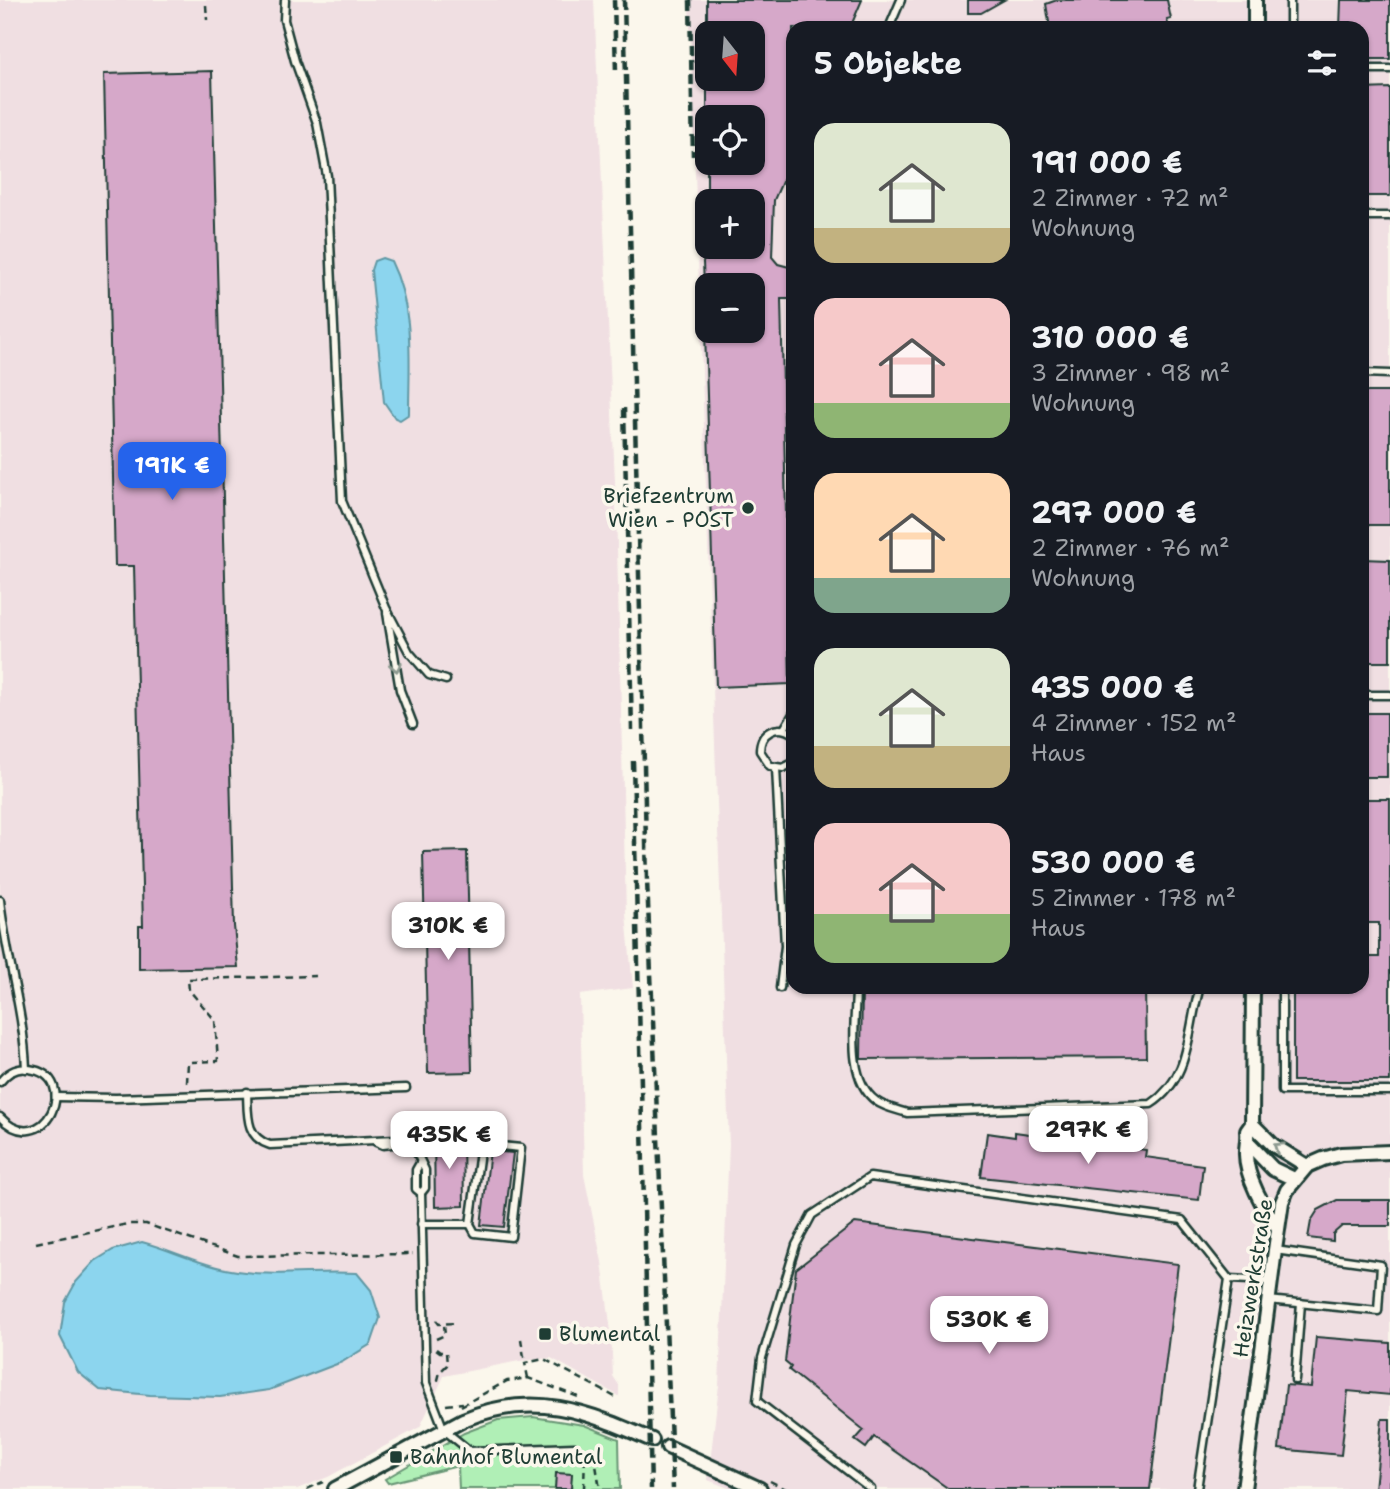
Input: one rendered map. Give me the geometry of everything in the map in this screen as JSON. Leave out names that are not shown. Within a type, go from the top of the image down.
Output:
[{"type":"street","points":[[1255,0],[1255,21]]},
{"type":"street","points":[[1253,994],[1252,1124],[1247,1131],[1246,1153],[1264,1209],[1278,1228]]},
{"type":"street","points":[[1252,1124],[1273,1145],[1307,1166]]},
{"type":"street","points":[[1248,1144],[1273,1169],[1294,1179]]},
{"type":"street","name":"Heizwerkstraße","points":[[1244,1489],[1282,1202],[1294,1179],[1307,1166],[1341,1154],[1390,1152]]},
{"type":"street","points":[[341,1488],[444,1430],[481,1412],[500,1407],[542,1404],[559,1407],[618,1425],[652,1440]]},
{"type":"street","points":[[668,1447],[760,1489]]},
{"type":"lane","points":[[285,0],[284,20],[317,123],[327,176],[342,501],[386,608],[420,666],[429,675],[446,680]]},
{"type":"lane","points":[[892,21],[901,0]]},
{"type":"lane","points":[[1290,0],[1290,21]]},
{"type":"lane","points":[[1369,69],[1390,69]]},
{"type":"lane","points":[[1369,216],[1390,216]]},
{"type":"lane","points":[[1369,373],[1390,374]]},
{"type":"lane","points":[[386,608],[400,690],[413,724]]},
{"type":"lane","points":[[1369,695],[1390,695]]},
{"type":"lane","points":[[776,768],[761,757],[760,745],[766,734],[783,729],[786,724]]},
{"type":"lane","points":[[776,768],[786,765]]},
{"type":"lane","points":[[776,768],[785,946],[780,988]]},
{"type":"lane","points":[[0,900],[7,954],[23,1024],[26,1069]]},
{"type":"lane","points":[[856,994],[856,1061],[863,1087],[877,1102],[907,1113],[1151,1104],[1164,1095],[1185,1062],[1192,1012],[1198,994]]},
{"type":"lane","points":[[1282,994],[1282,1091],[1390,1091]]},
{"type":"lane","points":[[0,1082],[10,1072],[26,1069],[40,1072],[48,1079],[56,1097],[51,1116],[35,1129],[15,1128],[0,1117]]},
{"type":"lane","points":[[56,1097],[116,1098],[406,1088]]},
{"type":"lane","points":[[247,1092],[251,1130],[259,1142],[270,1145],[401,1143],[416,1151],[420,1163],[415,1170],[416,1189],[421,1193],[426,1383],[444,1430],[470,1451],[574,1447]]},
{"type":"lane","points":[[481,1144],[521,1148],[512,1237],[475,1233],[470,1224],[481,1144]]},
{"type":"lane","points":[[871,1489],[757,1401],[762,1358],[796,1245],[812,1215],[870,1177],[1182,1220],[1229,1279],[1197,1489]]},
{"type":"lane","points":[[421,1224],[470,1224]]},
{"type":"lane","points":[[1268,1300],[1378,1311],[1381,1265],[1275,1250]]},
{"type":"lane","points":[[1229,1279],[1270,1281]]},
{"type":"lane","points":[[1295,1380],[1301,1303]]},
{"type":"path","points":[[206,5],[207,20]]},
{"type":"path","points":[[187,1083],[188,1062],[218,1061],[215,1020],[189,990],[188,979],[316,976]]},
{"type":"path","points":[[36,1243],[128,1224],[146,1224],[238,1256],[388,1252],[423,1254]]},
{"type":"path","points":[[435,1315],[436,1322],[455,1323]]},
{"type":"path","points":[[439,1392],[437,1384],[440,1371],[447,1365],[446,1352],[440,1352],[435,1343],[436,1339],[445,1335],[444,1324]]},
{"type":"path","points":[[521,1339],[528,1378]]},
{"type":"path","points":[[525,1363],[544,1359],[619,1399]]},
{"type":"path","points":[[442,1401],[448,1407],[466,1402]]},
{"type":"path","points":[[574,1447],[594,1453],[600,1489]]},
{"type":"path","points":[[584,1489],[585,1449]]},
{"type":"shaded area","points":[[0,0],[594,0],[616,505],[626,914],[633,988],[580,995],[584,1175],[602,1262],[611,1332],[613,1376],[619,1385],[619,1396],[551,1358],[519,1361],[444,1376],[420,1427],[328,1477],[297,1489],[0,1489]]},
{"type":"shaded area","points":[[689,0],[1390,0],[1390,1489],[731,1489],[708,1480],[719,1385],[729,1145],[701,343],[765,343],[765,273],[699,273],[698,259],[765,259],[765,189],[696,189],[695,175],[765,175],[765,105],[695,105],[695,172]]},
{"type":"green space","points":[[533,1417],[584,1425],[619,1439],[620,1489],[459,1489],[458,1466],[388,1483],[385,1479],[464,1433],[498,1420]]},
{"type":"water","points":[[382,258],[391,261],[399,279],[407,317],[410,355],[409,414],[400,420],[395,418],[384,402],[371,270],[374,261]]},
{"type":"water","points":[[142,1242],[208,1265],[231,1270],[278,1274],[357,1273],[371,1290],[380,1318],[371,1344],[342,1362],[269,1390],[220,1397],[100,1390],[78,1372],[60,1336],[65,1302],[76,1282],[95,1261],[113,1250]]},
{"type":"building","name":"Briefzentrum Wien - POST","points":[[707,0],[862,0],[853,21],[786,21],[786,173],[774,200],[772,257],[778,264],[786,266],[786,299],[781,299],[786,513],[786,684],[716,687],[705,343],[765,343],[765,273],[703,273],[703,262],[705,259],[765,259],[765,189],[707,189],[707,175],[765,175],[765,105],[707,105],[707,91],[765,91],[765,21],[707,21]]},
{"type":"building","points":[[968,0],[1004,0],[981,13],[968,13]]},
{"type":"building","points":[[1057,0],[1167,0],[1171,19],[1049,21],[1046,4]]},
{"type":"building","points":[[1341,0],[1390,0],[1390,59],[1369,59],[1369,21],[1340,21]]},
{"type":"building","points":[[212,71],[234,926],[238,967],[139,969],[139,926],[143,926],[134,566],[115,566],[104,74]]},
{"type":"building","points":[[1390,88],[1390,196],[1369,196],[1369,89]]},
{"type":"building","points":[[1369,392],[1390,392],[1390,525],[1369,525]]},
{"type":"building","points":[[1369,559],[1390,560],[1390,662],[1369,662]]},
{"type":"building","points":[[1369,713],[1387,713],[1387,777],[1369,777]]},
{"type":"building","points":[[1369,799],[1390,799],[1390,1081],[1293,1081],[1293,994],[1369,994],[1369,957],[1379,957],[1379,923],[1369,923]]},
{"type":"building","points":[[467,851],[472,1072],[428,1073],[423,852]]},
{"type":"building","points":[[862,994],[1145,994],[1146,1057],[861,1059]]},
{"type":"building","points":[[1015,1132],[1146,1150],[1145,1157],[1203,1165],[1199,1200],[981,1177],[987,1133],[1015,1137]]},
{"type":"building","points":[[434,1135],[463,1135],[464,1206],[435,1207]]},
{"type":"building","points":[[490,1151],[513,1153],[504,1227],[481,1225]]},
{"type":"building","points":[[1337,1200],[1390,1200],[1390,1226],[1342,1226],[1333,1234],[1333,1241],[1308,1238],[1311,1221],[1318,1210]]},
{"type":"building","points":[[855,1223],[1178,1264],[1150,1489],[949,1489],[874,1437],[866,1448],[855,1440],[864,1430],[789,1370],[791,1367],[785,1362],[796,1269]]},
{"type":"building","points":[[1316,1337],[1390,1343],[1390,1395],[1348,1391],[1341,1455],[1279,1449],[1286,1385],[1311,1387]]},
{"type":"building","points":[[1382,1419],[1390,1419],[1390,1489],[1375,1489]]},
{"type":"building","points":[[556,1473],[572,1474],[571,1489],[555,1489]]},
{"type":"railway","points":[[614,0],[616,72]]},
{"type":"railway","points":[[624,0],[647,880],[673,1489]]},
{"type":"railway","points":[[690,0],[693,156]]},
{"type":"railway","points":[[624,408],[632,730]]},
{"type":"railway","points":[[633,761],[651,1489]]},
{"type":"place","name":"Briefzentrum Wien - POST","points":[[748,508]]},
{"type":"place","name":"Blumental","points":[[545,1334]]},
{"type":"place","name":"Bahnhof Blumental","points":[[396,1457]]}]
